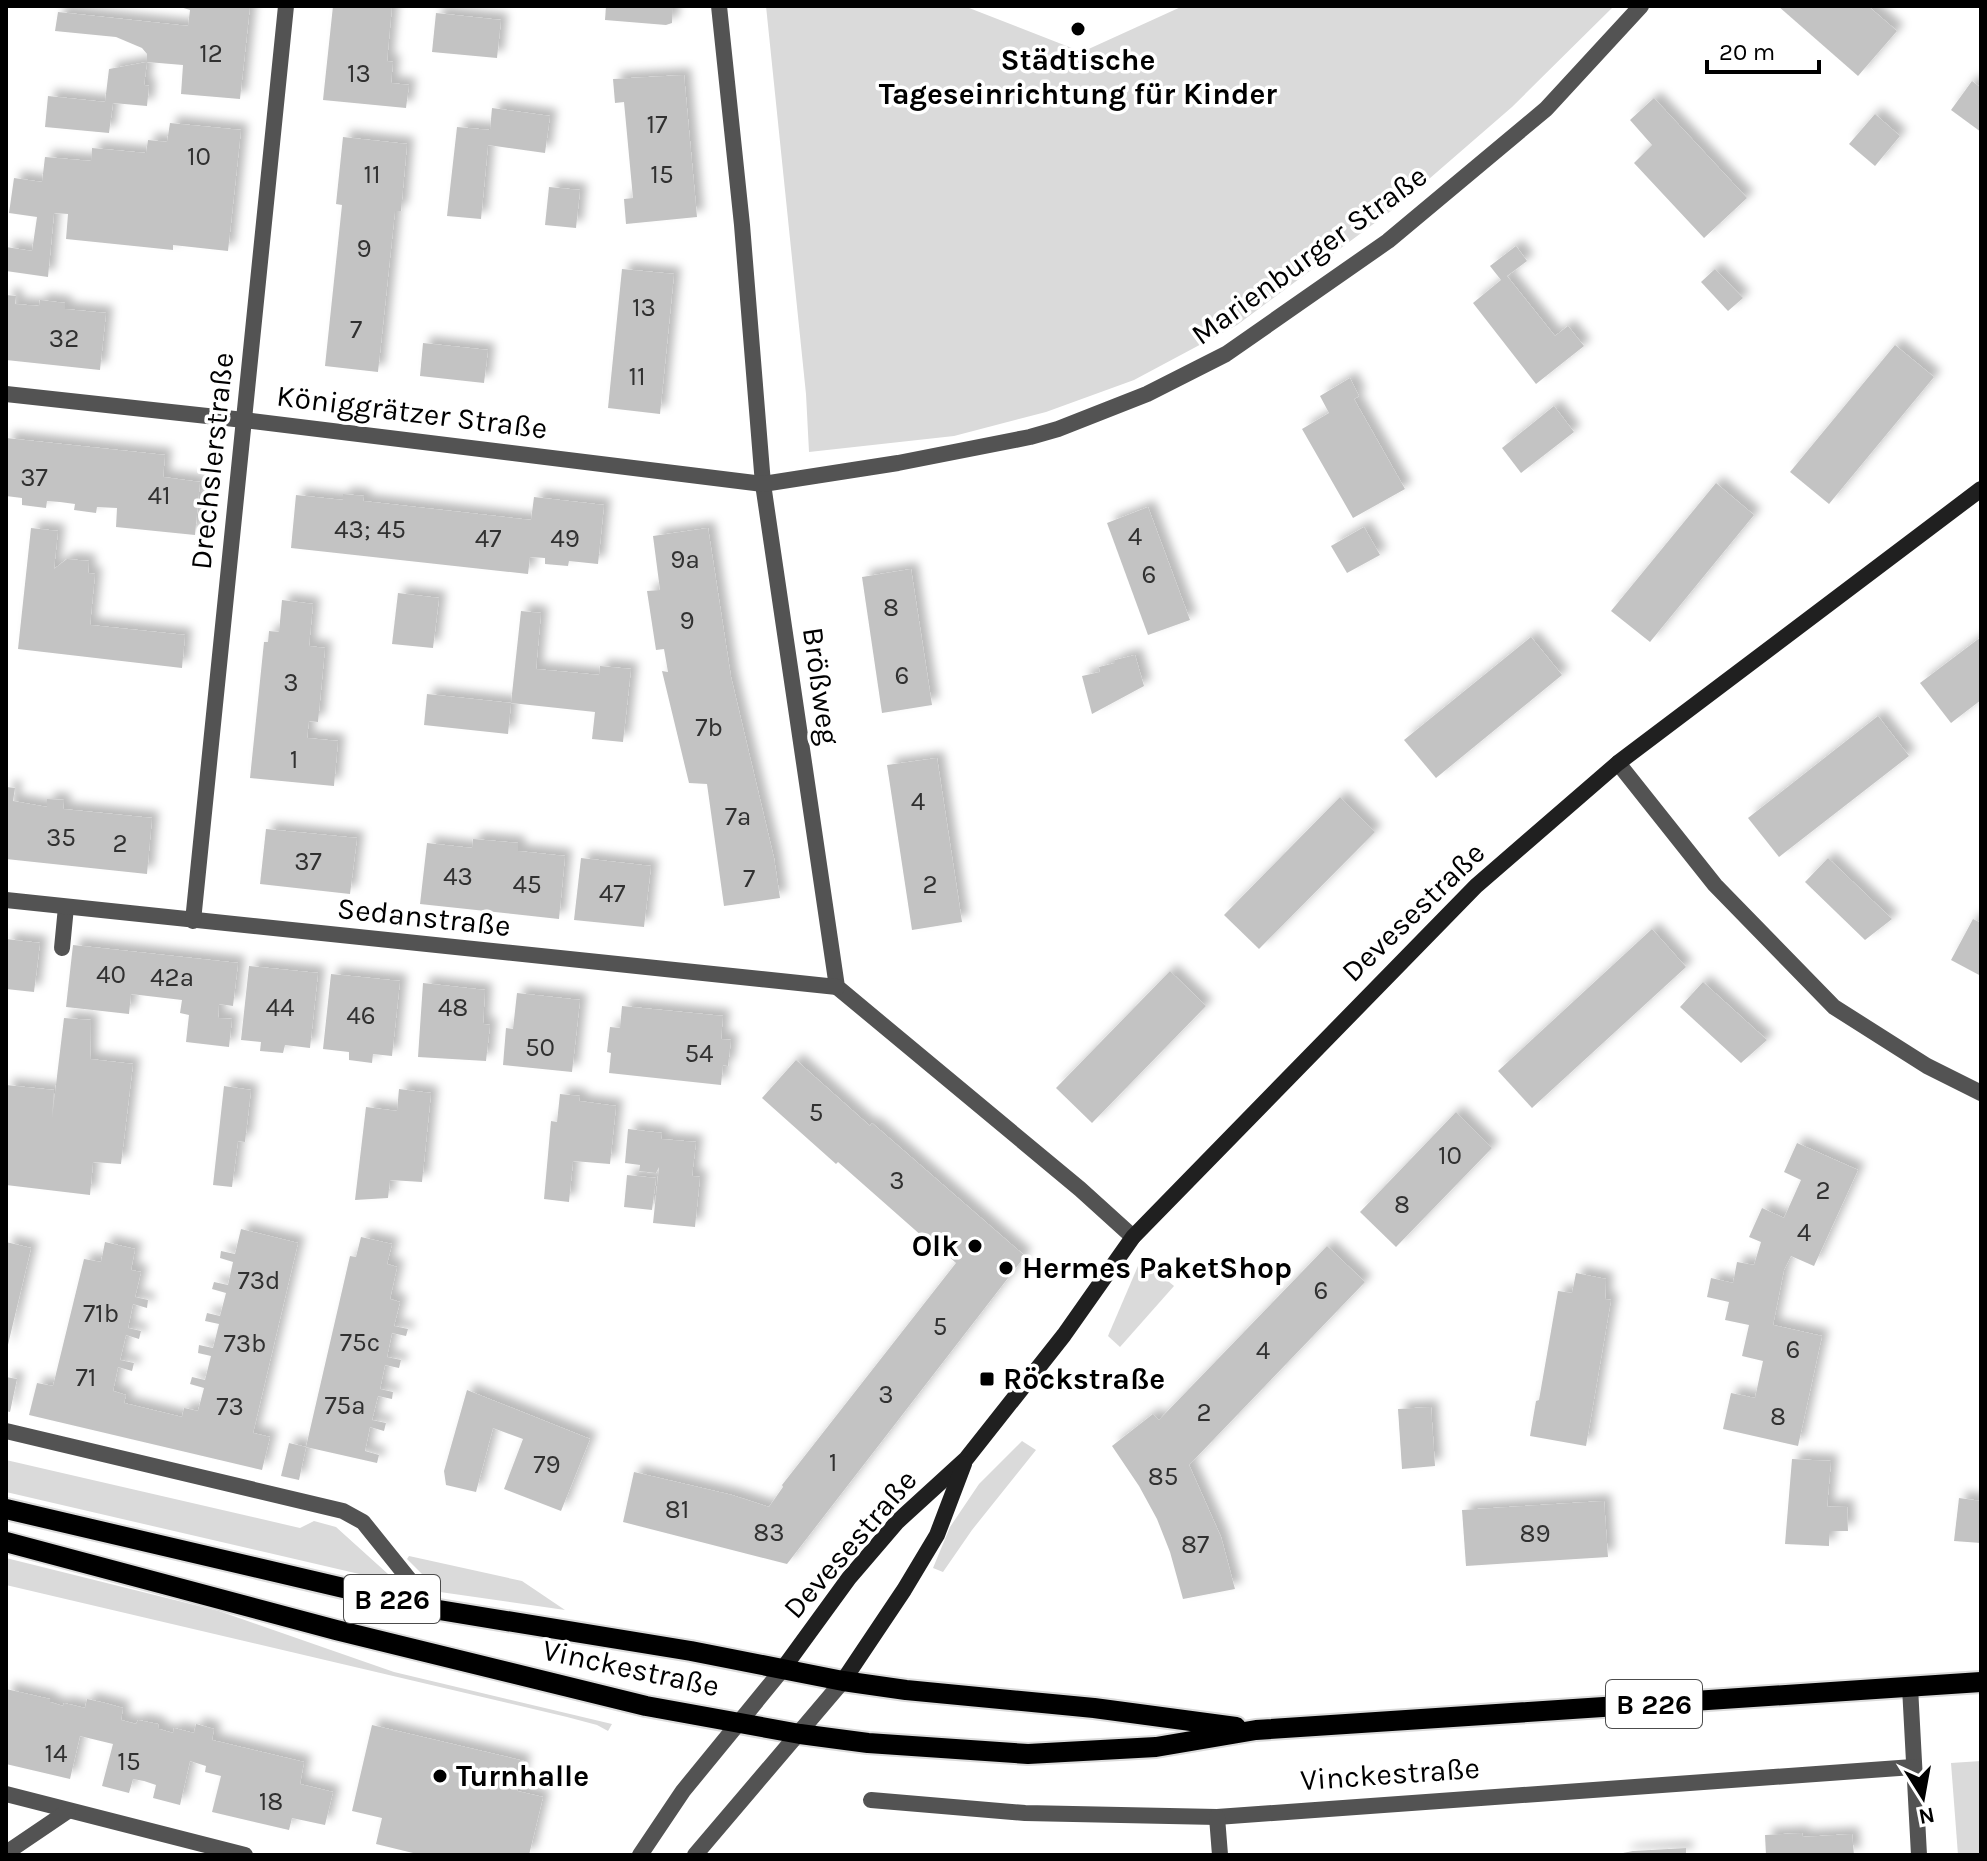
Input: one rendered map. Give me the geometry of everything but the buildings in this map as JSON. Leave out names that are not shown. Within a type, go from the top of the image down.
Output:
[{"type":"main road","name":"Vinckestraße","points":[[6,1509],[433,1609],[691,1651],[843,1681],[1094,1708],[1256,1730]]},
{"type":"main road","name":"Vinckestraße","points":[[6,1542],[321,1626],[646,1706],[868,1743],[1028,1754],[1156,1747],[1256,1730],[1981,1682]]},
{"type":"street","name":"Drechslerstraße","points":[[193,921],[286,6]]},
{"type":"street","name":"Brößweg","points":[[719,6],[742,225],[763,484],[837,987]]},
{"type":"street","name":"Marienburger Straße","points":[[763,484],[898,463],[1030,437],[1147,394],[1226,354],[1388,241],[1546,109],[1641,6]]},
{"type":"street","name":"Königgrätzer Straße","points":[[6,394],[763,484]]},
{"type":"street","name":"Devesestraße","points":[[782,1670],[849,1578],[888,1534],[966,1459],[1064,1335],[1133,1237],[1476,886],[1618,763],[1981,489]]},
{"type":"street","points":[[1618,763],[1715,885],[1834,1007],[1927,1066],[1981,1093]]},
{"type":"street","name":"Sedanstraße","points":[[6,900],[837,987]]},
{"type":"street","points":[[62,948],[66,907]]},
{"type":"street","points":[[837,987],[1080,1189],[1133,1237]]},
{"type":"street","points":[[6,1431],[343,1511],[363,1522],[433,1609]]},
{"type":"street","name":"Devesestraße","points":[[843,1681],[937,1535],[966,1459]]},
{"type":"street","points":[[640,1855],[683,1791],[782,1670]]},
{"type":"street","points":[[695,1855],[843,1681]]},
{"type":"street","points":[[1910,1687],[1919,1855]]},
{"type":"street","name":"Vinckestraße","points":[[871,1800],[1025,1813],[1217,1817],[1913,1767]]},
{"type":"street","points":[[6,1794],[245,1855]]},
{"type":"street","points":[[6,1853],[68,1811]]},
{"type":"street","points":[[1217,1817],[1220,1855]]},
{"type":"shaded area","points":[[766,6],[964,6],[1082,52],[1183,6],[1614,6],[1512,107],[1399,205],[1237,325],[1134,380],[1046,412],[954,436],[809,452],[806,394]]},
{"type":"shaded area","points":[[1141,1259],[1174,1286],[1120,1347],[1108,1336]]},
{"type":"shaded area","points":[[1022,1441],[1036,1450],[943,1572],[933,1568],[950,1527],[979,1484]]},
{"type":"shaded area","points":[[6,1460],[300,1528],[314,1521],[336,1527],[398,1583],[6,1492]]},
{"type":"shaded area","points":[[409,1556],[522,1581],[565,1610],[440,1592],[407,1559]]},
{"type":"shaded area","points":[[6,1558],[219,1611],[394,1672],[612,1724],[608,1731],[567,1717],[6,1585]]},
{"type":"shaded area","points":[[1981,1761],[1981,1855],[1958,1855],[1951,1763]]},
{"type":"place","name":"Städtische Tageseinrichtung für Kinder","points":[[1078,29]]},
{"type":"place","name":"Olk","points":[[975,1246]]},
{"type":"place","name":"Hermes PaketShop","points":[[1006,1268]]},
{"type":"place","name":"Röckstraße","points":[[987,1379]]},
{"type":"place","name":"Turnhalle","points":[[440,1776]]}]
